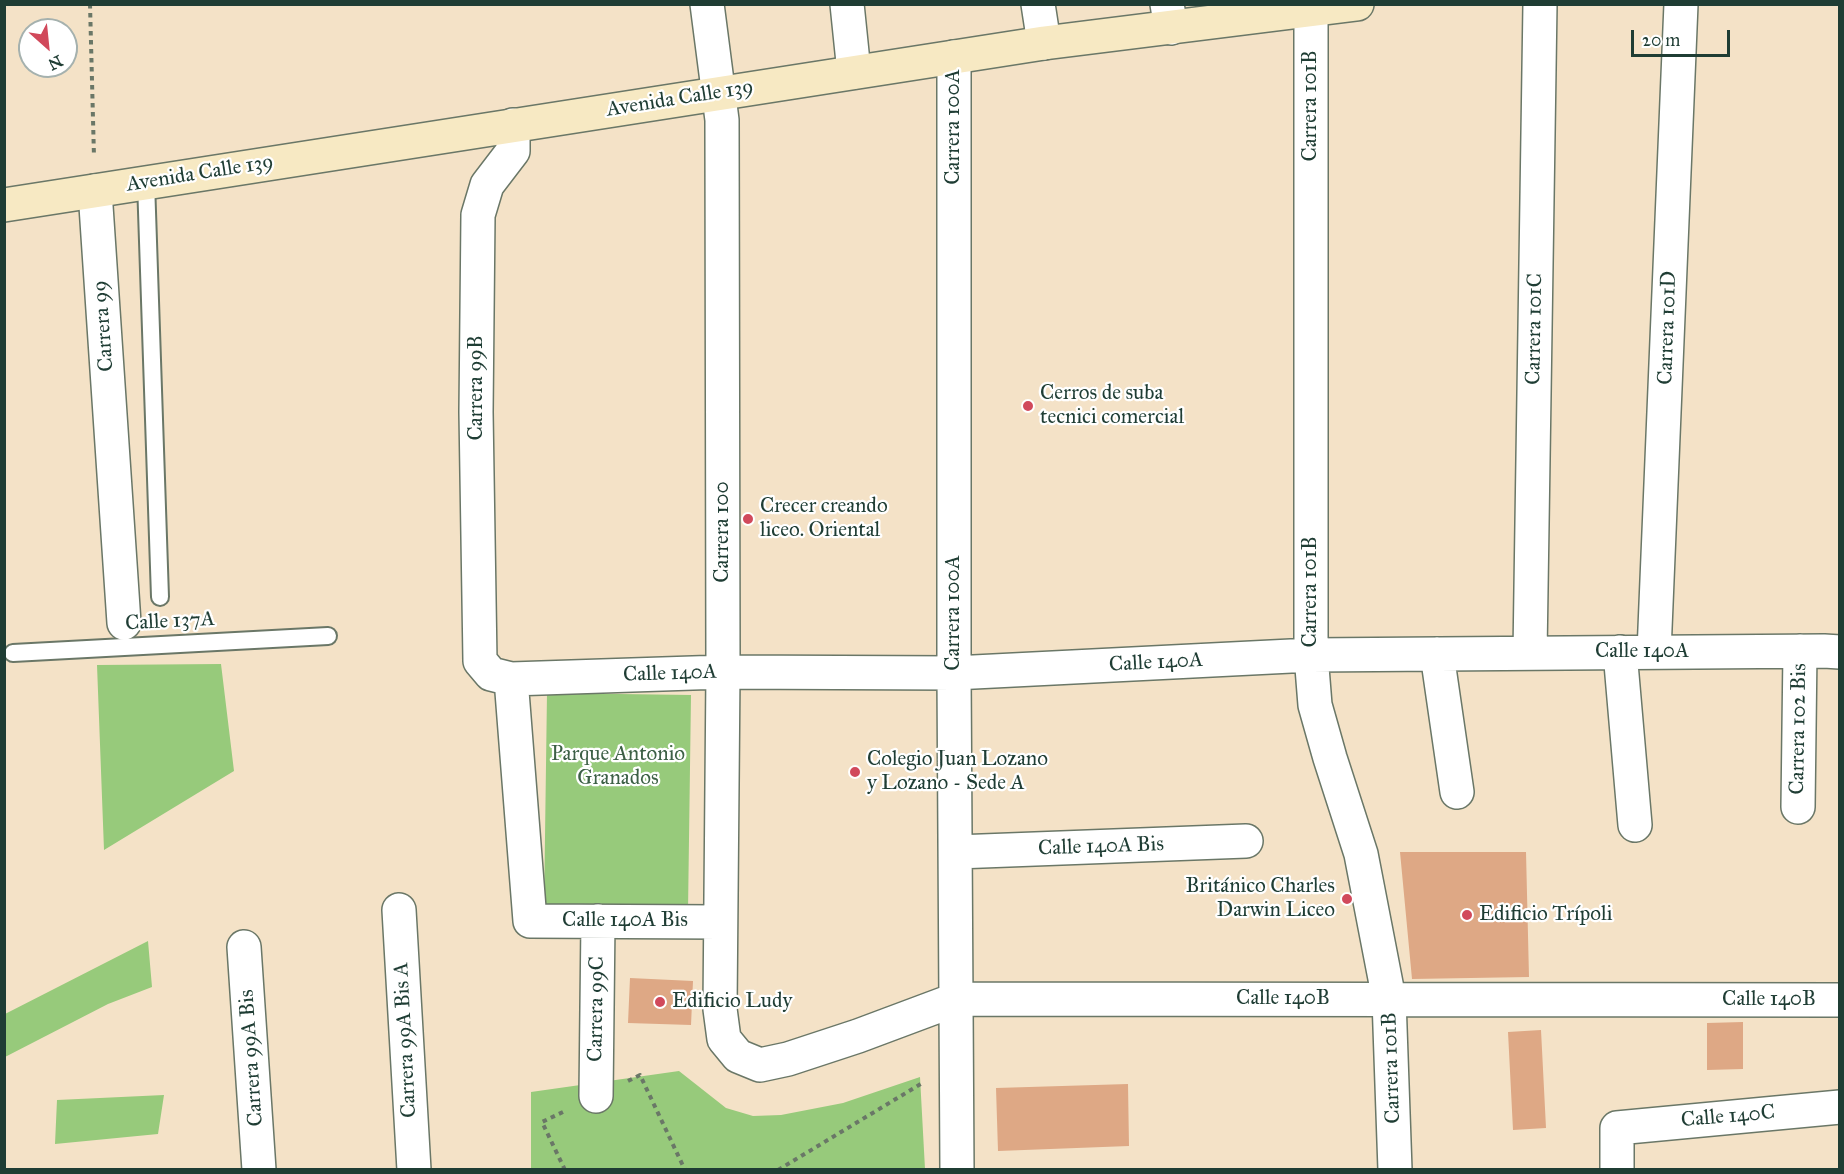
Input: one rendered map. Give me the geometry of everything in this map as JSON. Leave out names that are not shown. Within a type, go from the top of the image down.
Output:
[{"type":"main road","name":"Avenida Calle 139","points":[[4,205],[1044,43],[1169,16],[1357,4]]},
{"type":"street","name":"Carrera 100","points":[[707,4],[722,132],[723,672],[720,1009],[724,1040],[738,1056]]},
{"type":"street","points":[[847,4],[854,72]]},
{"type":"street","points":[[1038,4],[1044,43]]},
{"type":"street","name":"Carrera 101C","points":[[1530,653],[1540,4]]},
{"type":"street","name":"Carrera 101D","points":[[1654,652],[1681,4]]},
{"type":"street","name":"Carrera 101B","points":[[1311,7],[1311,655],[1315,705],[1361,854],[1389,999],[1395,1170]]},
{"type":"street","name":"Carrera 100A","points":[[954,57],[957,1170]]},
{"type":"street","name":"Carrera 99B","points":[[480,661],[477,412],[478,215],[487,185],[513,152],[513,125]]},
{"type":"street","name":"Carrera 99","points":[[95,190],[125,635]]},
{"type":"street","name":"Carrera 102 Bis","points":[[1798,807],[1800,651]]},
{"type":"street","points":[[1620,652],[1635,825]]},
{"type":"street","name":"Calle 140A","points":[[480,661],[491,674],[511,679],[723,672],[954,673],[1311,655],[1839,652]]},
{"type":"street","points":[[1437,654],[1457,792]]},
{"type":"street","name":"Calle 140A Bis","points":[[511,679],[530,921],[719,922]]},
{"type":"street","name":"Calle 140A Bis","points":[[956,852],[1246,841]]},
{"type":"street","name":"Carrera 99A Bis A","points":[[399,910],[414,1170]]},
{"type":"street","name":"Carrera 99C","points":[[596,1096],[598,921]]},
{"type":"street","name":"Carrera 99A Bis","points":[[244,947],[259,1170]]},
{"type":"street","name":"Calle 140B","points":[[738,1056],[760,1065],[788,1059],[957,999],[1839,1000]]},
{"type":"street","name":"Calle 140C","points":[[1617,1170],[1617,1128],[1839,1107]]},
{"type":"lane","points":[[146,182],[159,597]]},
{"type":"lane","name":"Calle 137A","points":[[14,653],[125,635],[328,636]]},
{"type":"path","points":[[90,4],[95,190]]},
{"type":"path","points":[[778,1170],[957,1062]]},
{"type":"green space","points":[[221,664],[234,771],[104,850],[97,665]]},
{"type":"green space","name":"Parque Antonio Granados","points":[[547,693],[691,695],[688,911],[544,909]]},
{"type":"green space","points":[[148,941],[152,987],[108,1004],[5,1057],[5,1014]]},
{"type":"green space","points":[[679,1071],[726,1108],[753,1116],[781,1115],[843,1103],[920,1077],[925,1169],[531,1169],[531,1092]]},
{"type":"green space","points":[[164,1095],[158,1134],[55,1144],[57,1100]]},
{"type":"building","name":"Edificio Trípoli","points":[[1400,852],[1526,852],[1529,977],[1412,979]]},
{"type":"building","name":"Edificio Ludy","points":[[630,978],[693,981],[691,1025],[628,1023]]},
{"type":"building","points":[[1743,1022],[1743,1069],[1707,1070],[1707,1023]]},
{"type":"building","points":[[1541,1030],[1546,1128],[1513,1130],[1508,1032]]},
{"type":"building","points":[[1128,1084],[1129,1146],[998,1151],[996,1088]]},
{"type":"place","name":"Cerros de suba tecnici comercial","points":[[1028,406]]},
{"type":"place","name":"Crecer creando liceo. Oriental","points":[[748,519]]},
{"type":"place","name":"Colegio Juan Lozano y Lozano - Sede A","points":[[855,772]]},
{"type":"place","name":"Británico Charles Darwin Liceo","points":[[1347,899]]},
{"type":"place","name":"Edificio Trípoli","points":[[1467,915]]},
{"type":"place","name":"Edificio Ludy","points":[[660,1002]]}]
